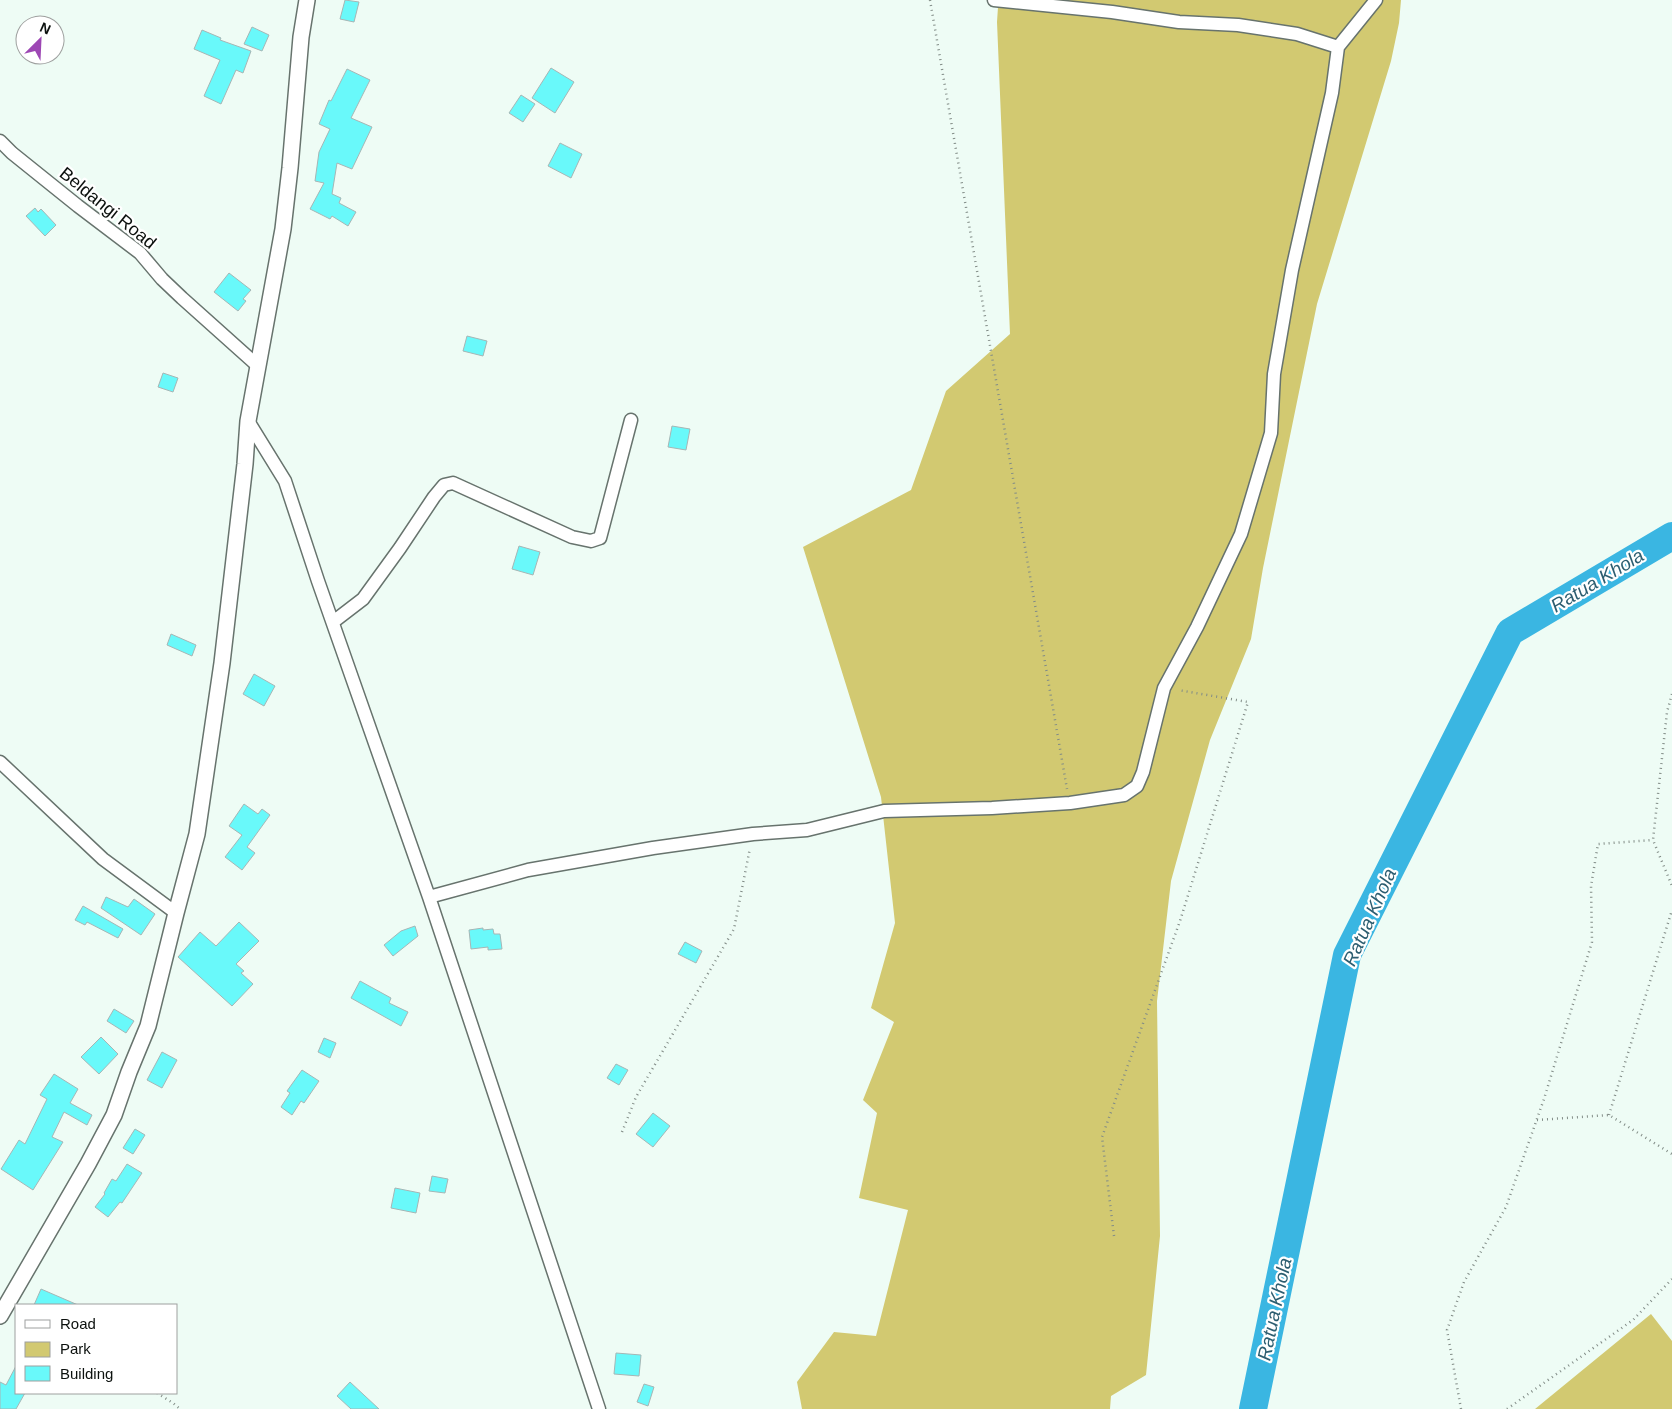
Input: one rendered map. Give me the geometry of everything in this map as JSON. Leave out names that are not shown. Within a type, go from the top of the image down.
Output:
[{"type":"street","points":[[0,1316],[88,1164],[114,1115],[148,1026],[197,834],[222,663],[245,464],[248,421],[282,229],[290,168],[301,37],[307,0]]},
{"type":"street","points":[[994,0],[1112,12],[1179,22],[1238,25],[1297,34],[1338,47]]},
{"type":"street","points":[[429,897],[528,870],[653,848],[753,834],[807,830],[884,811],[992,808],[1070,803],[1124,794],[1137,786],[1146,764],[1164,688],[1197,627],[1241,534],[1271,433],[1274,374],[1292,270],[1332,93],[1338,47],[1376,0]]},
{"type":"street","name":"Beldangi Road","points":[[0,141],[70,200],[140,253],[182,298],[258,366]]},
{"type":"street","points":[[333,622],[363,599],[444,485],[453,483],[572,537],[591,541],[600,538],[631,420]]},
{"type":"street","points":[[248,421],[285,481],[429,897],[599,1409]]},
{"type":"street","points":[[0,762],[103,859],[176,913]]},
{"type":"path","points":[[930,0],[1070,803]]},
{"type":"path","points":[[1114,1236],[1102,1137],[1180,921],[1248,702],[1164,688]]},
{"type":"path","points":[[1672,694],[1667,712],[1653,840],[1672,886]]},
{"type":"path","points":[[622,1132],[636,1097],[734,929],[753,834]]},
{"type":"path","points":[[1461,1409],[1447,1330],[1464,1282],[1506,1207],[1536,1120],[1592,942],[1590,886],[1598,844],[1653,840]]},
{"type":"path","points":[[1609,1115],[1672,910]]},
{"type":"path","points":[[1536,1120],[1609,1115],[1672,1154]]},
{"type":"path","points":[[1506,1409],[1633,1320],[1672,1279]]},
{"type":"path","points":[[159,1394],[180,1409]]},
{"type":"green space","points":[[1007,0],[1401,0],[1399,23],[1391,61],[1317,304],[1263,568],[1251,639],[1210,740],[1171,881],[1157,1001],[1160,1236],[1146,1375],[1111,1396],[1110,1409],[802,1409],[797,1382],[834,1332],[876,1336],[908,1210],[859,1198],[877,1113],[863,1100],[894,1022],[871,1008],[895,923],[881,797],[803,547],[911,490],[946,391],[1010,334],[997,22],[998,7]]},
{"type":"green space","points":[[1651,1314],[1672,1341],[1672,1409],[1535,1409]]},
{"type":"building","points":[[345,0],[359,2],[354,22],[340,19]]},
{"type":"building","points":[[252,27],[269,35],[262,51],[244,44]]},
{"type":"building","points":[[202,30],[221,38],[220,40],[251,51],[243,73],[236,70],[221,104],[204,96],[220,60],[194,49]]},
{"type":"building","points":[[551,68],[574,82],[555,113],[532,98]]},
{"type":"building","points":[[347,69],[370,80],[351,118],[372,127],[352,169],[337,163],[332,194],[341,198],[339,203],[356,212],[348,226],[332,216],[330,219],[310,209],[324,183],[315,181],[319,152],[330,129],[319,124],[329,100],[331,101]]},
{"type":"building","points":[[521,95],[535,104],[523,122],[509,113]]},
{"type":"building","points":[[560,143],[582,154],[571,178],[548,166]]},
{"type":"building","points":[[35,208],[38,212],[41,209],[56,225],[45,236],[26,216]]},
{"type":"building","points":[[229,273],[251,290],[243,299],[246,301],[238,311],[214,292]]},
{"type":"building","points":[[467,336],[487,341],[483,356],[463,351]]},
{"type":"building","points":[[163,373],[178,378],[173,392],[158,387]]},
{"type":"building","points":[[672,426],[690,429],[686,450],[668,447]]},
{"type":"building","points":[[519,546],[540,552],[533,575],[512,569]]},
{"type":"building","points":[[171,634],[196,645],[192,656],[167,645]]},
{"type":"building","points":[[254,674],[275,686],[264,706],[243,694]]},
{"type":"building","points":[[244,804],[258,814],[262,809],[270,815],[247,847],[255,853],[242,870],[225,857],[242,835],[229,826]]},
{"type":"building","points":[[106,897],[128,907],[134,899],[155,914],[141,935],[101,908]]},
{"type":"building","points":[[83,906],[123,929],[118,938],[87,922],[85,925],[75,920]]},
{"type":"building","points":[[239,922],[259,941],[236,964],[244,971],[241,973],[253,984],[232,1006],[178,957],[200,932],[216,946]]},
{"type":"building","points":[[415,926],[418,936],[393,956],[384,945],[401,931]]},
{"type":"building","points":[[483,928],[483,930],[493,929],[494,934],[500,934],[502,949],[488,950],[488,947],[471,949],[469,930]]},
{"type":"building","points":[[685,942],[702,951],[696,963],[678,954]]},
{"type":"building","points":[[360,981],[391,998],[389,1003],[408,1012],[401,1026],[351,998]]},
{"type":"building","points":[[114,1009],[134,1021],[126,1033],[107,1021]]},
{"type":"building","points":[[101,1037],[118,1054],[99,1074],[81,1057]]},
{"type":"building","points":[[324,1038],[336,1043],[330,1058],[318,1052]]},
{"type":"building","points":[[162,1052],[177,1060],[162,1088],[147,1080]]},
{"type":"building","points":[[616,1064],[628,1070],[619,1085],[607,1078]]},
{"type":"building","points":[[302,1070],[319,1081],[304,1103],[301,1101],[292,1115],[281,1107],[290,1093],[287,1091]]},
{"type":"building","points":[[54,1074],[78,1089],[70,1103],[92,1115],[87,1125],[64,1112],[52,1137],[63,1142],[33,1190],[1,1169],[19,1140],[25,1144],[47,1099],[40,1095]]},
{"type":"building","points":[[653,1113],[670,1126],[653,1147],[636,1134]]},
{"type":"building","points":[[135,1129],[145,1135],[133,1154],[123,1148]]},
{"type":"building","points":[[127,1164],[142,1173],[122,1203],[120,1202],[108,1217],[95,1207],[105,1194],[112,1179],[116,1181]]},
{"type":"building","points":[[432,1176],[448,1179],[445,1193],[429,1191]]},
{"type":"building","points":[[395,1188],[420,1193],[416,1213],[391,1208]]},
{"type":"building","points":[[41,1289],[76,1304],[34,1304]]},
{"type":"building","points":[[616,1353],[641,1355],[639,1376],[614,1374]]},
{"type":"building","points":[[15,1368],[15,1394],[24,1394],[16,1409],[0,1409],[0,1382],[6,1385]]},
{"type":"building","points":[[350,1382],[379,1409],[351,1409],[337,1396]]},
{"type":"building","points":[[644,1384],[654,1387],[648,1406],[637,1402]]},
{"type":"waterway","name":"Ratua Khola","points":[[1253,1409],[1347,955],[1510,632],[1672,536]]}]
